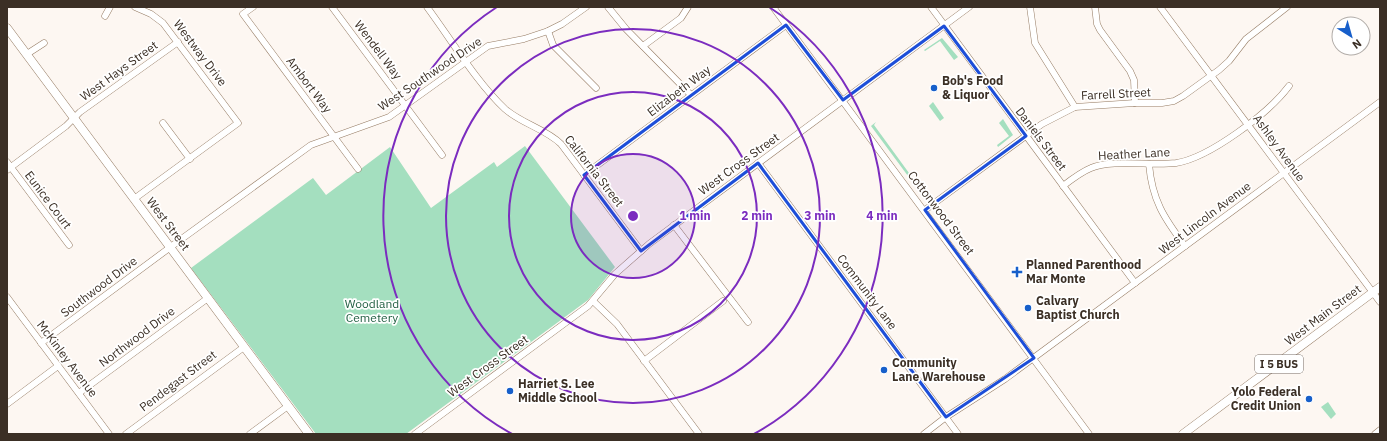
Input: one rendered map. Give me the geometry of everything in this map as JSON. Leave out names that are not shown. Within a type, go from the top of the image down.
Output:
[{"type":"main road","name":"West Street","points":[[7,28],[309,434]]},
{"type":"main road","name":"West Main Street","points":[[1183,434],[1380,287]]},
{"type":"street","points":[[105,16],[110,7]]},
{"type":"street","name":"Westway Drive","points":[[135,7],[151,14],[163,23],[238,123],[190,159]]},
{"type":"street","name":"Ambort Way","points":[[253,7],[243,14],[358,169]]},
{"type":"street","name":"Wendell Way","points":[[332,7],[442,155]]},
{"type":"street","name":"California Street","points":[[427,7],[466,61],[500,104],[524,122],[558,141],[641,251]]},
{"type":"street","name":"West Southwood Drive","points":[[170,247],[312,145],[389,117],[488,46],[524,39],[548,31],[562,24],[586,7]]},
{"type":"street","points":[[608,7],[626,29],[692,95]]},
{"type":"street","points":[[643,46],[681,18],[688,7]]},
{"type":"street","name":"Cottonwood Street","points":[[773,7],[1089,434]]},
{"type":"street","name":"Daniels Street","points":[[931,7],[1135,283]]},
{"type":"street","name":"West Cross Street","points":[[415,434],[593,301],[608,282],[641,251],[674,225],[969,7]]},
{"type":"street","points":[[1030,7],[1035,43],[1075,107]]},
{"type":"street","points":[[1095,7],[1097,24],[1100,30],[1130,71],[1134,80],[1135,103]]},
{"type":"street","name":"Ashley Avenue","points":[[1160,7],[1380,302]]},
{"type":"street","name":"Farrell Street","points":[[924,210],[1042,124],[1075,107],[1135,103],[1162,103],[1174,101],[1212,75],[1229,61],[1246,39],[1287,7]]},
{"type":"street","name":"Elizabeth Way","points":[[584,175],[786,25]]},
{"type":"street","points":[[548,31],[553,45],[596,88]]},
{"type":"street","name":"West Hays Street","points":[[8,166],[178,42]]},
{"type":"street","points":[[27,54],[44,43]]},
{"type":"street","name":"Heather Lane","points":[[1063,186],[1093,167],[1109,164],[1177,163],[1193,159],[1221,145],[1275,103],[1289,86]]},
{"type":"street","name":"West Lincoln Avenue","points":[[924,434],[946,417],[985,393],[1034,358],[1380,102]]},
{"type":"street","points":[[134,199],[190,159],[163,123]]},
{"type":"street","name":"Community Lane","points":[[758,163],[958,434]]},
{"type":"street","points":[[1149,164],[1151,183],[1157,204],[1185,246]]},
{"type":"street","name":"Eunice Court","points":[[8,166],[69,245]]},
{"type":"street","points":[[674,225],[748,322]]},
{"type":"street","name":"Southwood Drive","points":[[41,344],[170,247]]},
{"type":"street","name":"McKinley Avenue","points":[[7,297],[109,434]]},
{"type":"street","name":"Northwood Drive","points":[[79,393],[208,298]]},
{"type":"street","points":[[593,301],[615,322],[699,434]]},
{"type":"street","points":[[644,361],[723,302]]},
{"type":"street","name":"Pendegast Street","points":[[126,434],[244,347]]},
{"type":"street","points":[[7,404],[58,366]]},
{"type":"street","points":[[250,434],[288,406]]},
{"type":"street","points":[[1375,434],[1380,430]]},
{"type":"highlighted area","points":[[786,25],[843,100],[944,26],[1026,136],[925,210],[1034,358],[946,417],[758,163],[641,251],[584,175],[780,29]]},
{"type":"green space","points":[[942,38],[958,57],[954,60],[940,41],[925,51],[924,50]]},
{"type":"green space","points":[[933,102],[944,118],[940,121],[929,106]]},
{"type":"green space","points":[[1003,119],[1013,135],[998,147],[997,145],[1009,136],[999,123]]},
{"type":"green space","points":[[876,122],[874,125],[909,173],[913,172],[908,176],[871,126]]},
{"type":"green space","name":"Woodland Cemetery","points":[[525,146],[615,267],[588,300],[406,434],[316,434],[191,268],[313,178],[326,195],[390,147],[431,208],[494,162],[497,167]]},
{"type":"green space","points":[[1328,402],[1336,414],[1331,419],[1321,407]]},
{"type":"place","name":"Bob's Food & Liquor","points":[[934,88]]},
{"type":"place","name":"Planned Parenthood Mar Monte","points":[[1017,272]]},
{"type":"place","name":"Calvary Baptist Church","points":[[1028,308]]},
{"type":"place","name":"Community Lane Warehouse","points":[[884,370]]},
{"type":"place","name":"Harriet S. Lee Middle School","points":[[510,391]]},
{"type":"place","name":"Yolo Federal Credit Union","points":[[1309,399]]}]
